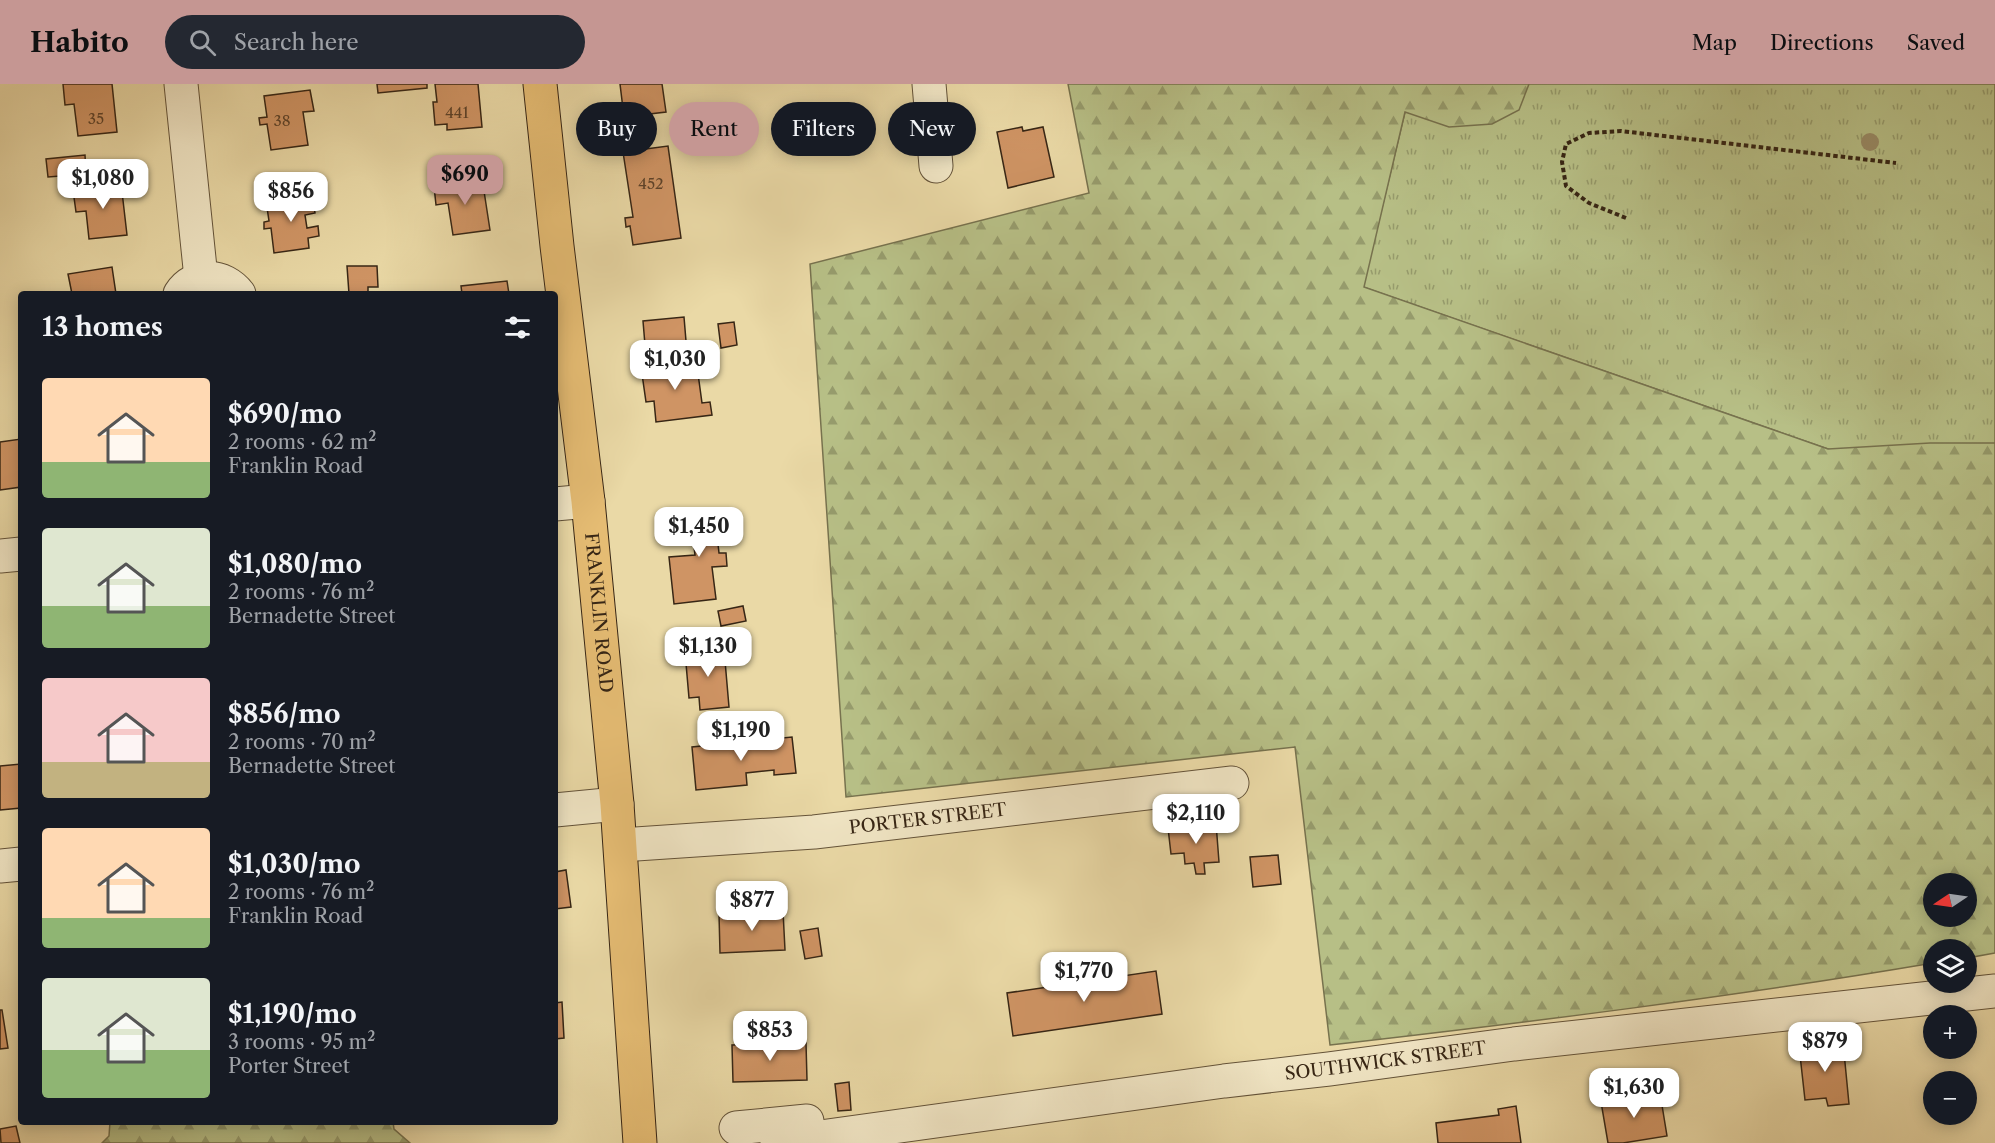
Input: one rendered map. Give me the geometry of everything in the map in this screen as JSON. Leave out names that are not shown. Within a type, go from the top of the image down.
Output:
[{"type":"main road","name":"FRANKLIN ROAD","points":[[540,84],[588,501],[621,845],[640,1143]]},
{"type":"street","points":[[181,84],[191,286],[221,279],[236,291]]},
{"type":"street","points":[[929,84],[936,166]]},
{"type":"street","points":[[558,504],[588,501]]},
{"type":"street","points":[[0,556],[18,554]]},
{"type":"street","name":"PORTER STREET","points":[[621,845],[814,832],[1232,783]]},
{"type":"street","points":[[558,810],[617,804]]},
{"type":"street","points":[[0,866],[18,864]]},
{"type":"street","points":[[1977,970],[1995,968]]},
{"type":"street","points":[[736,1128],[1385,1062],[1923,979]]},
{"type":"street","name":"SOUTHWICK STREET","points":[[777,1143],[1224,1081],[1514,1044],[1995,991]]},
{"type":"path","points":[[1626,218],[1589,203],[1566,186],[1562,162],[1566,144],[1589,133],[1621,131],[1896,163]]},
{"type":"green space","points":[[1068,84],[1529,84],[1519,110],[1492,124],[1449,127],[1405,112],[1364,287],[1828,449],[1930,443],[1995,443],[1995,953],[1977,956],[1977,939],[1923,939],[1923,965],[1632,1008],[1330,1045],[1295,747],[846,797],[810,264],[1089,193]]},
{"type":"green space","points":[[1417,84],[1995,84],[1995,507],[1363,287],[1405,112]]},
{"type":"green space","points":[[110,1125],[393,1125],[394,1129],[410,1143],[102,1143],[109,1136]]},
{"type":"building","points":[[63,84],[112,84],[117,132],[78,136],[74,104],[65,105]]},
{"type":"building","points":[[377,84],[427,84],[427,88],[378,93]]},
{"type":"building","points":[[435,84],[478,84],[482,127],[447,130],[447,124],[435,125],[433,102],[437,102]]},
{"type":"building","points":[[620,84],[662,84],[666,112],[657,113],[657,102],[622,102]]},
{"type":"building","points":[[310,90],[314,111],[303,112],[308,145],[271,150],[267,124],[260,125],[259,118],[267,117],[264,96]]},
{"type":"building","points":[[1022,127],[1023,131],[1043,127],[1054,177],[1008,188],[997,132]]},
{"type":"building","points":[[668,146],[681,238],[633,245],[630,226],[626,227],[625,218],[633,217],[624,156],[657,156],[657,147]]},
{"type":"building","points":[[85,155],[86,174],[48,177],[46,159]]},
{"type":"building","points":[[482,178],[490,230],[453,235],[448,203],[436,205],[434,186]]},
{"type":"building","points":[[121,183],[127,235],[89,239],[86,211],[76,212],[73,190]]},
{"type":"building","points":[[312,195],[315,213],[305,215],[307,228],[318,226],[319,236],[308,238],[309,248],[274,253],[271,228],[264,229],[264,222],[269,221],[266,201]]},
{"type":"building","points":[[347,266],[377,266],[378,287],[368,287],[368,291],[349,291]]},
{"type":"building","points":[[112,267],[116,291],[71,291],[68,274]]},
{"type":"building","points":[[507,281],[509,291],[462,291],[461,286]]},
{"type":"building","points":[[684,317],[687,353],[646,357],[643,321]]},
{"type":"building","points":[[734,322],[737,345],[721,348],[718,324]]},
{"type":"building","points":[[696,359],[702,403],[710,402],[712,415],[656,422],[654,401],[646,402],[641,367]]},
{"type":"building","points":[[18,439],[18,487],[0,490],[0,442]]},
{"type":"building","points":[[721,511],[725,543],[718,544],[719,553],[726,553],[727,566],[712,567],[716,599],[674,604],[669,557],[695,555],[693,539],[684,540],[681,515]]},
{"type":"building","points":[[743,606],[746,621],[721,626],[718,611]]},
{"type":"building","points":[[724,649],[729,707],[700,710],[699,697],[689,698],[685,652]]},
{"type":"building","points":[[792,737],[796,773],[774,775],[774,770],[746,773],[747,785],[696,790],[692,747]]},
{"type":"building","points":[[18,764],[18,808],[0,810],[0,766]]},
{"type":"building","points":[[1216,823],[1219,862],[1204,863],[1205,874],[1196,874],[1194,863],[1185,864],[1184,853],[1171,854],[1168,828]]},
{"type":"building","points":[[1278,855],[1281,884],[1253,887],[1250,857]]},
{"type":"building","points":[[566,870],[571,907],[558,909],[558,871]]},
{"type":"building","points":[[783,911],[785,950],[720,953],[719,914]]},
{"type":"building","points":[[818,928],[822,956],[805,959],[800,931]]},
{"type":"building","points":[[1156,971],[1162,1014],[1013,1036],[1007,993]]},
{"type":"building","points":[[562,1002],[564,1038],[558,1039],[558,1003]]},
{"type":"building","points":[[0,1010],[2,1010],[8,1048],[0,1049]]},
{"type":"building","points":[[1843,1042],[1849,1104],[1828,1106],[1826,1098],[1805,1100],[1799,1046]]},
{"type":"building","points":[[806,1043],[807,1080],[733,1082],[732,1045]]},
{"type":"building","points":[[849,1082],[851,1110],[838,1111],[835,1084]]},
{"type":"building","points":[[1660,1093],[1667,1136],[1608,1143],[1601,1102]]},
{"type":"building","points":[[1516,1106],[1521,1143],[1438,1143],[1436,1123],[1499,1115],[1498,1109]]},
{"type":"building","points":[[16,1126],[20,1143],[1,1143],[0,1129]]}]
